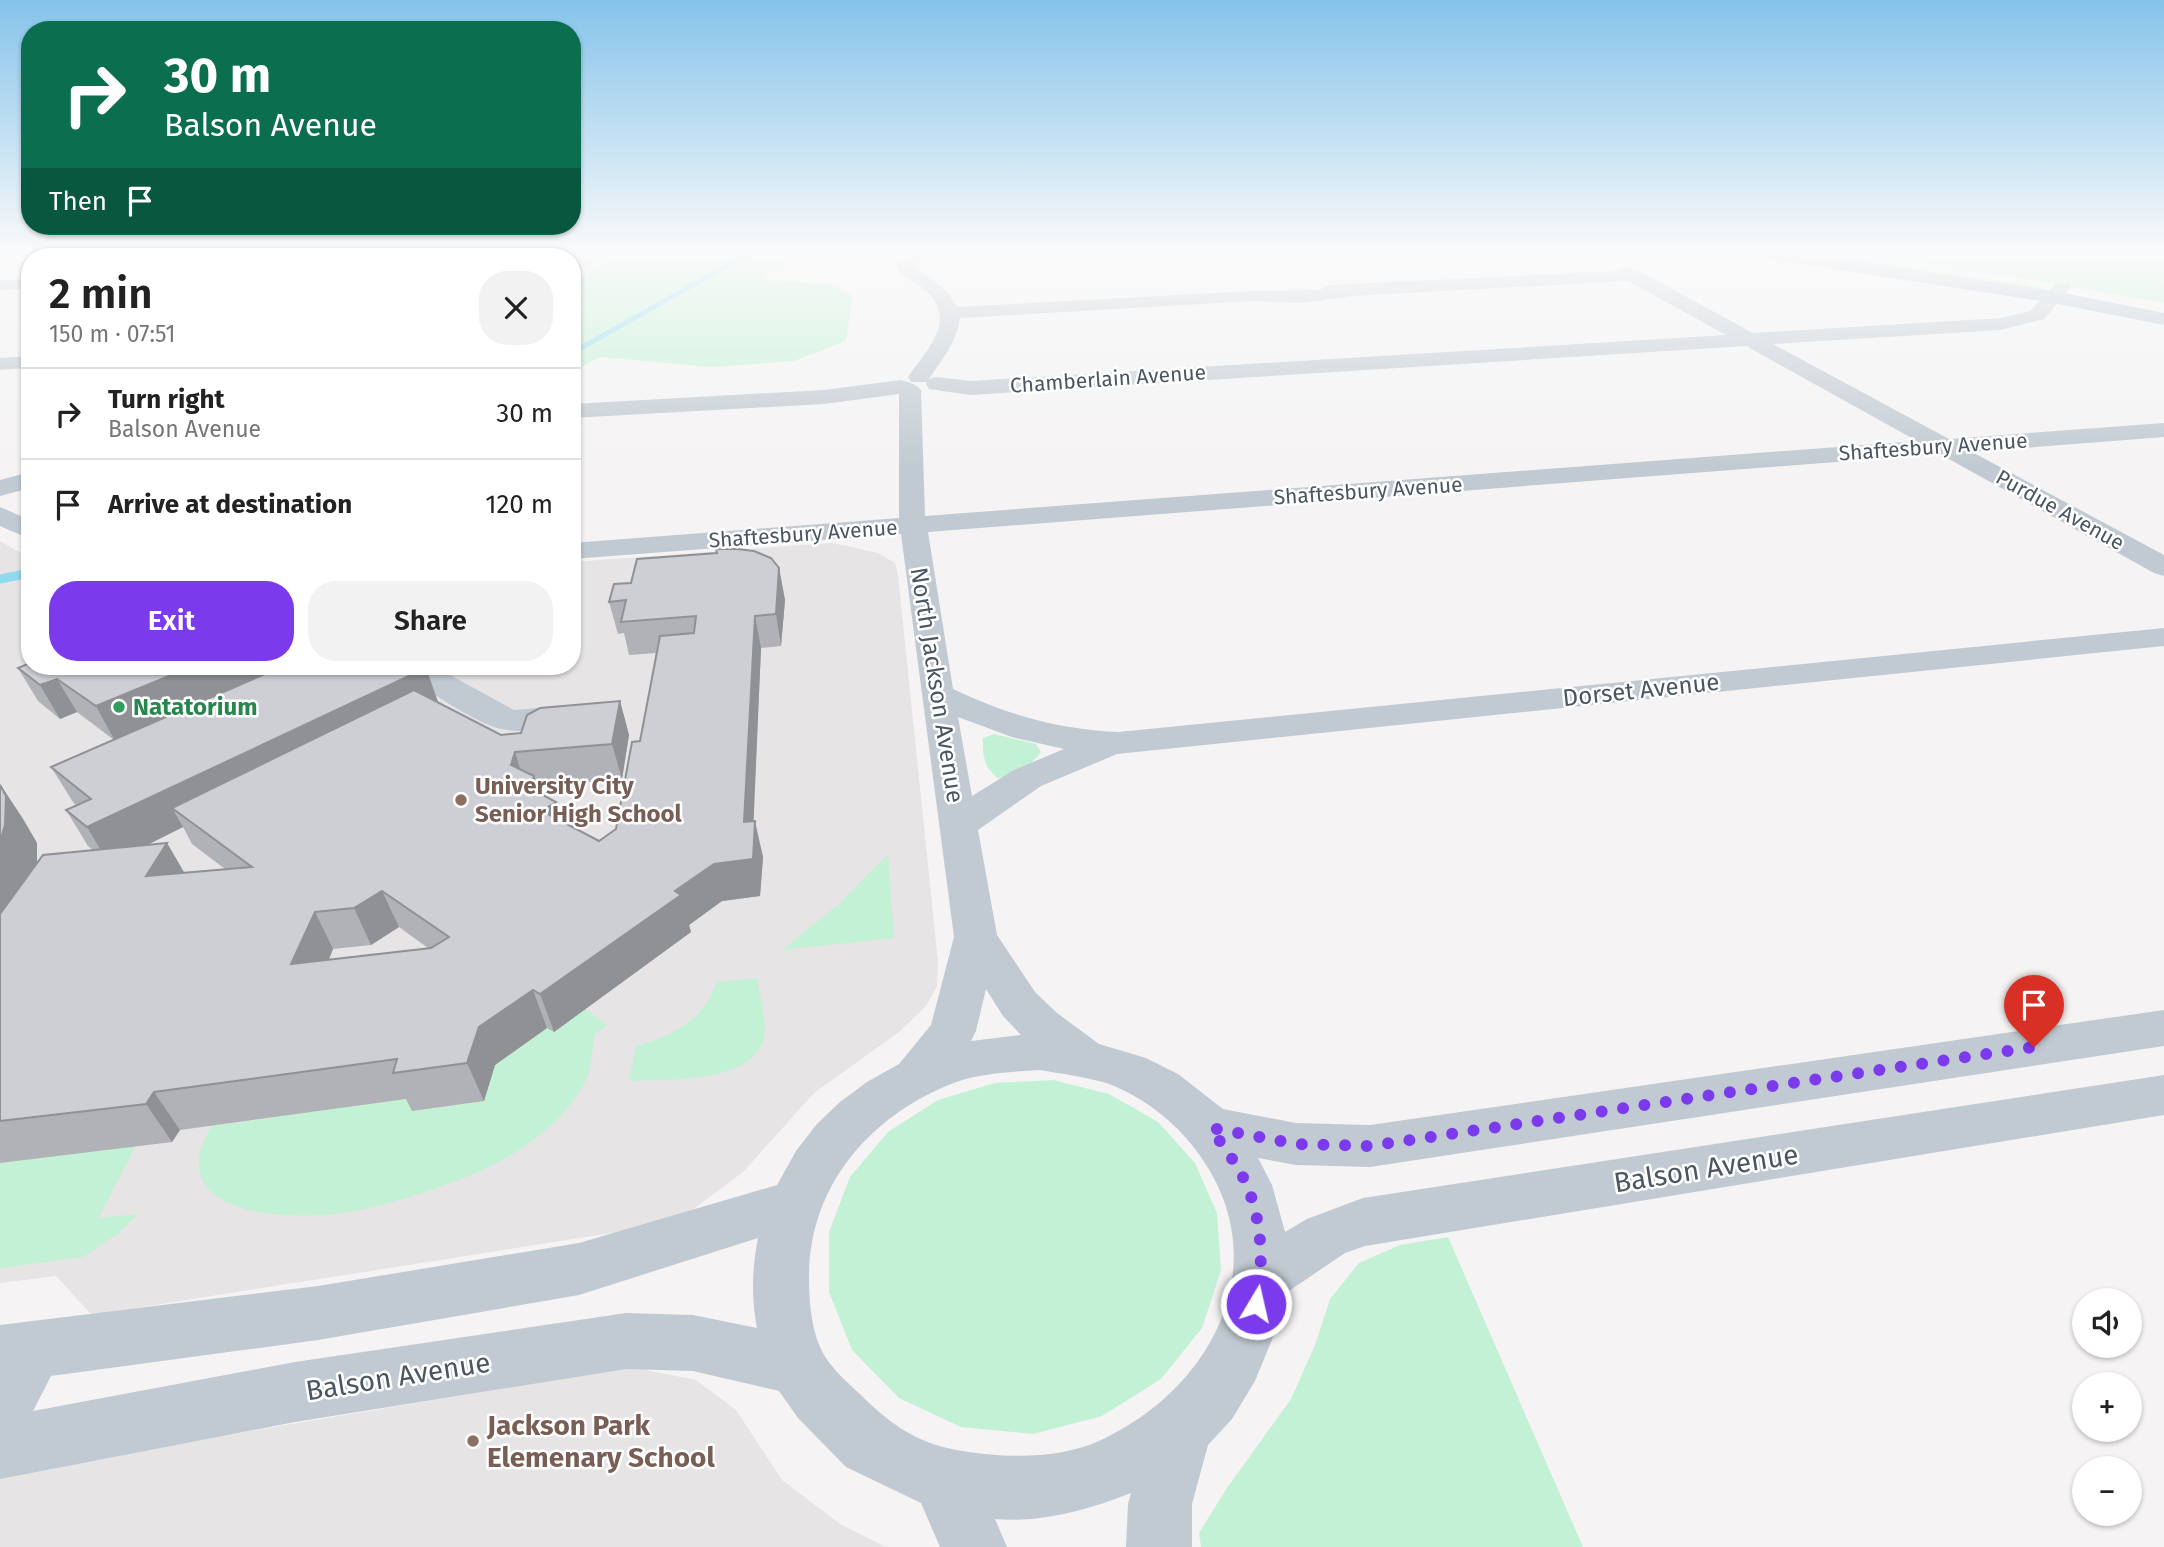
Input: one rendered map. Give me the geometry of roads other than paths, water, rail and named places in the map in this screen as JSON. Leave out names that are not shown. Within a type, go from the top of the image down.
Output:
[{"type":"street","points":[[917,384],[948,337],[950,323]]},
{"type":"street","name":"Purdue Avenue","points":[[1721,323],[2164,567]]},
{"type":"street","name":"Chamberlain Avenue","points":[[581,410],[824,397],[917,384],[970,388],[1996,323]]},
{"type":"street","points":[[0,364],[21,363]]},
{"type":"street","name":"North Jackson Avenue","points":[[916,1078],[953,1031],[976,937],[937,694],[914,526],[917,384]]},
{"type":"street","name":"Shaftesbury Avenue","points":[[581,550],[2164,430]]},
{"type":"street","points":[[0,465],[21,463]]},
{"type":"street","points":[[0,488],[21,482]]},
{"type":"street","points":[[0,515],[21,526]]},
{"type":"street","name":"Dorset Avenue","points":[[937,694],[985,719],[1035,733],[1080,742],[1118,743],[2164,637]]},
{"type":"street","points":[[426,675],[504,719],[513,721],[607,712]]},
{"type":"street","name":"Dorset Avenue","points":[[960,825],[994,797],[1027,778],[1066,759],[1118,743]]},
{"type":"street","name":"North Jackson Avenue","points":[[976,937],[1019,1004],[1041,1026],[1082,1057]]},
{"type":"street","points":[[1211,1128],[1296,1144],[1370,1146],[2164,1028]]},
{"type":"street","points":[[1040,1052],[1082,1057],[1130,1072],[1174,1096],[1211,1128],[1241,1172],[1259,1222],[1262,1278],[1250,1331],[1223,1382],[1181,1428],[1110,1469],[1027,1488],[943,1479],[870,1447],[816,1394],[798,1366],[783,1315],[780,1265],[794,1203],[815,1164],[843,1128],[877,1100],[916,1078],[956,1063],[998,1054],[1040,1052]]},
{"type":"street","name":"Balson Avenue","points":[[1262,1278],[1326,1236],[1363,1222],[2164,1095]]},
{"type":"street","points":[[0,1410],[16,1352],[318,1313],[579,1269],[794,1203]]},
{"type":"street","name":"Balson Avenue","points":[[0,1448],[295,1392],[626,1341],[693,1343],[798,1366]]},
{"type":"street","points":[[1159,1547],[1160,1504],[1181,1428]]},
{"type":"street","points":[[943,1479],[974,1547]]},
{"type":"waterway","points":[[581,348],[625,323]]},
{"type":"waterway","points":[[0,579],[21,575]]},
{"type":"place","name":"Natatorium","points":[[119,707]]},
{"type":"place","name":"University City Senior High School","points":[[461,800]]},
{"type":"place","name":"Jackson Park Elemenary School","points":[[473,1441]]}]
